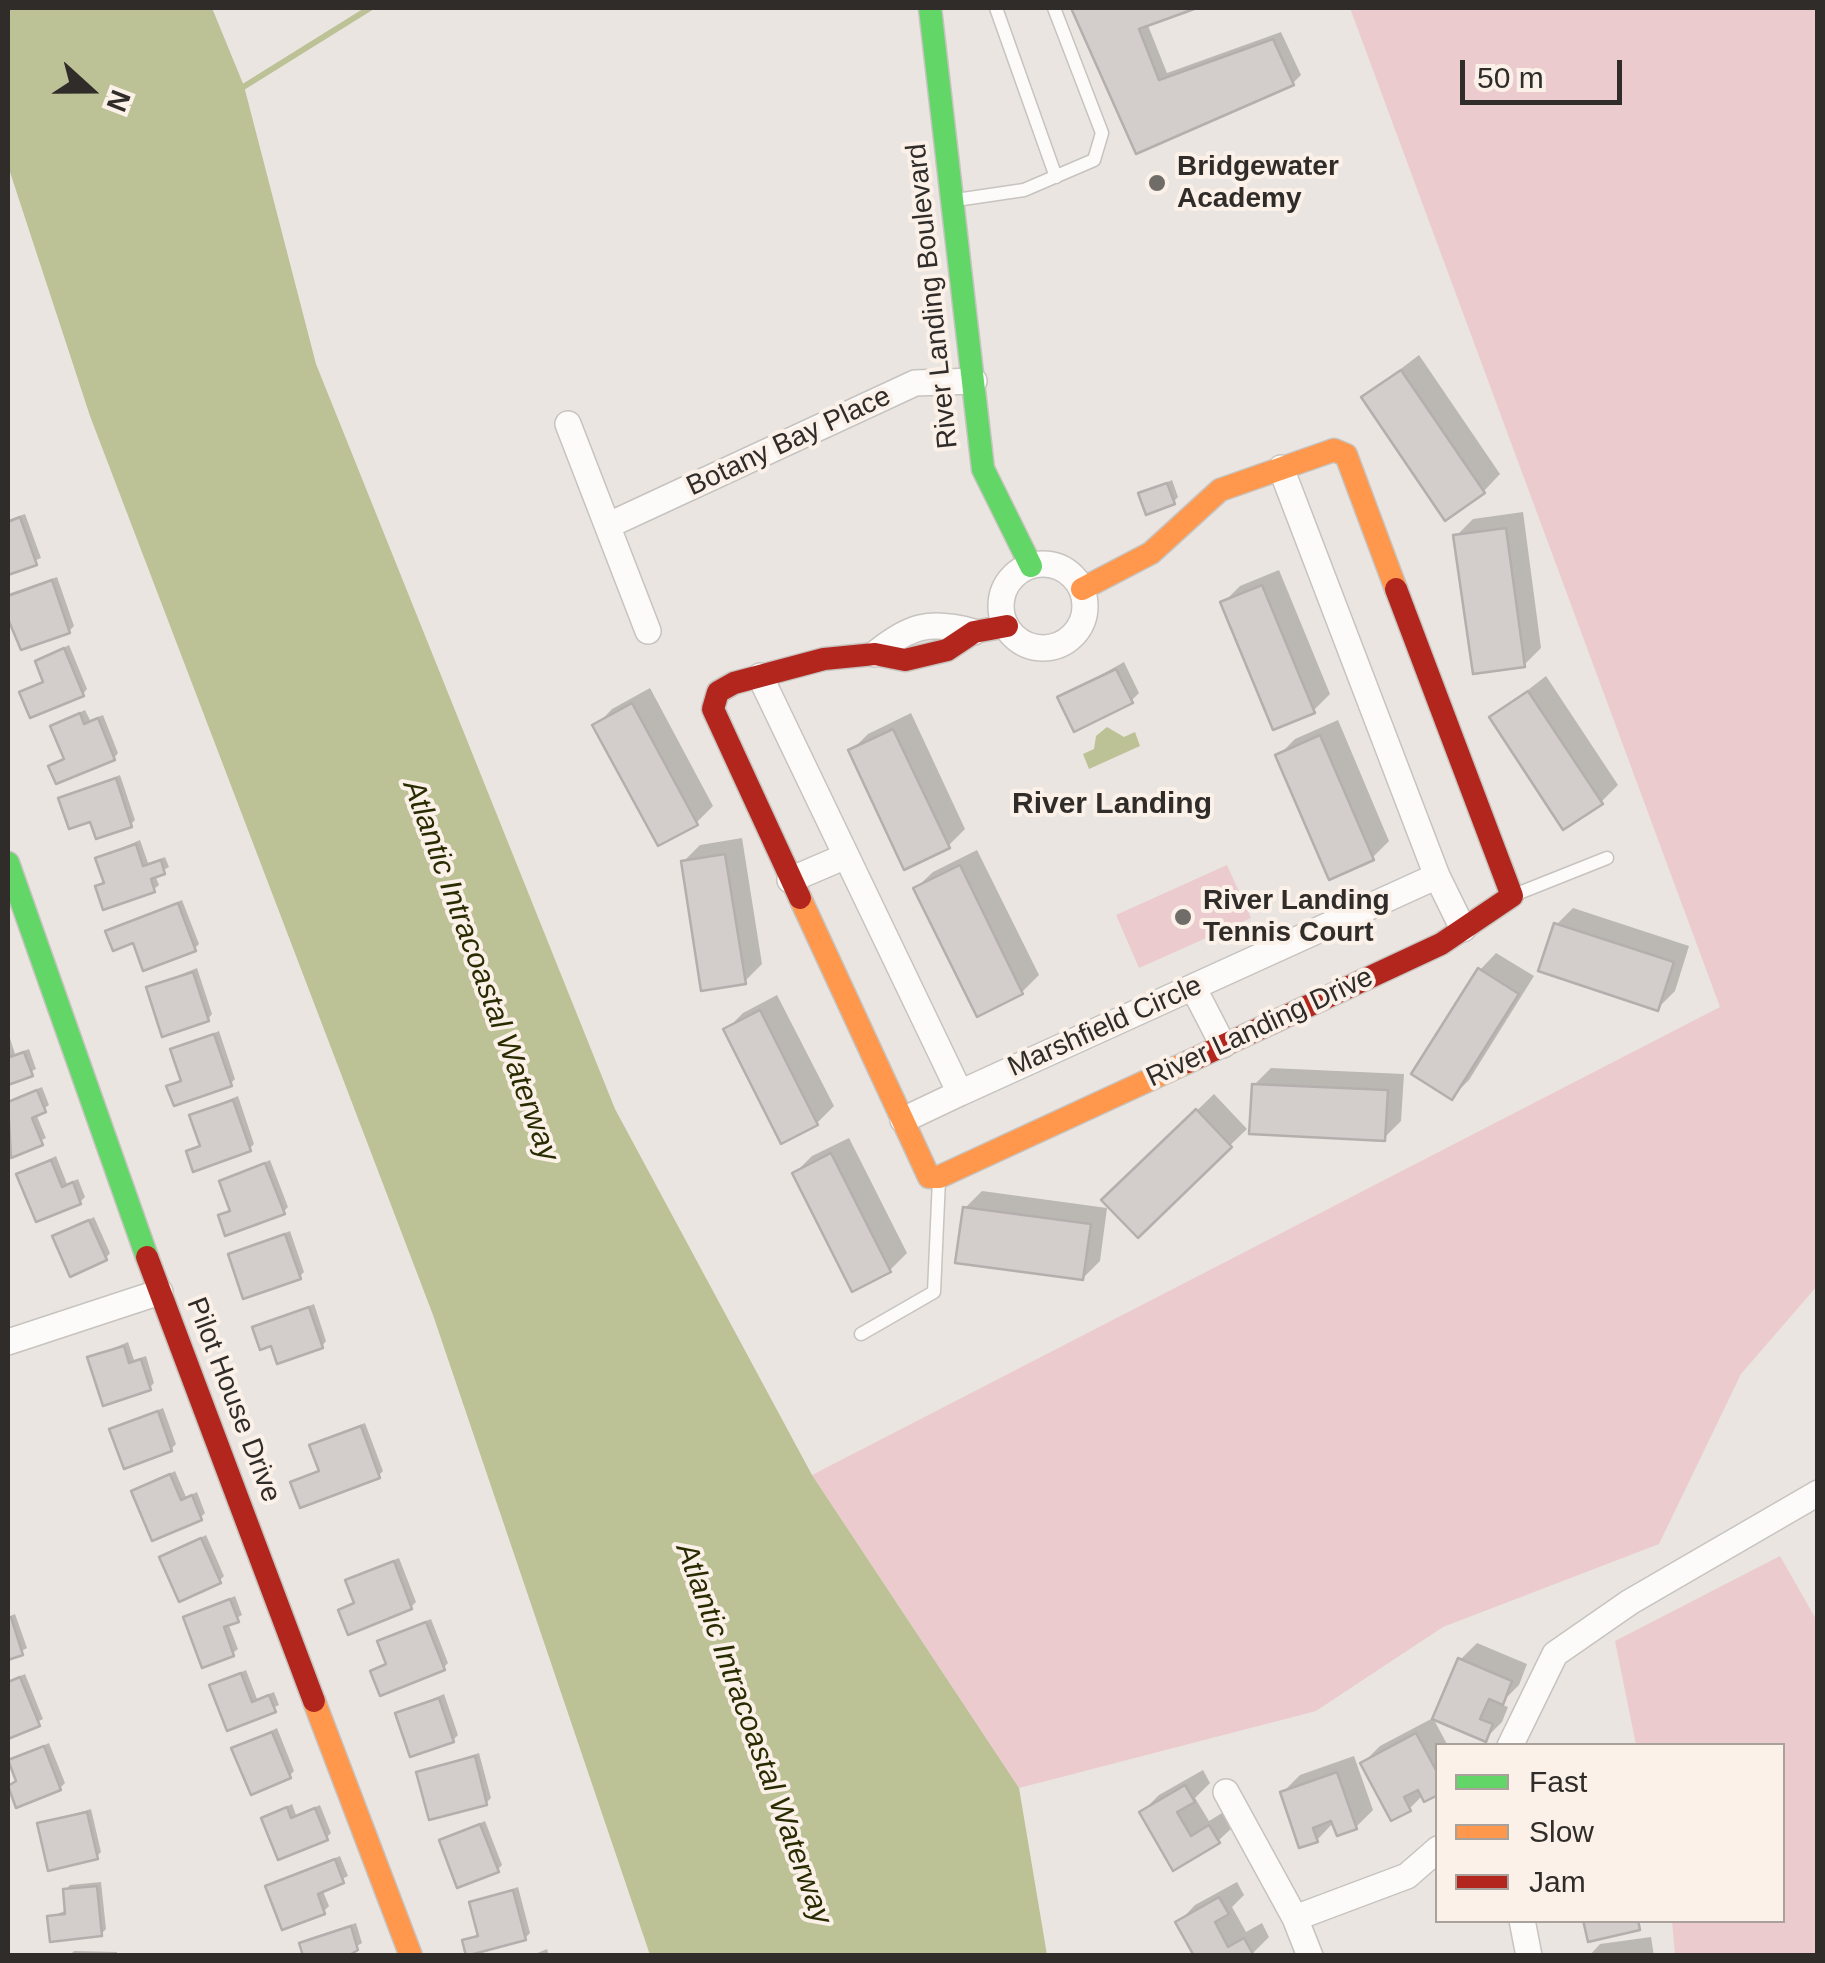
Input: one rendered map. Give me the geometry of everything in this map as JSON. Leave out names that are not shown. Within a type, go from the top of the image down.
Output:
[{"type":"street","name":"River Landing Boulevard","points":[[930,8],[983,469],[1031,566]]},
{"type":"street","name":"Botany Bay Place","points":[[610,526],[915,383],[974,381]]},
{"type":"street","points":[[568,424],[648,631]]},
{"type":"street","points":[[1082,589],[1152,553],[1220,490],[1334,450],[1346,456],[1512,896]]},
{"type":"street","points":[[1281,468],[1437,876],[1463,929]]},
{"type":"street","points":[[1031,566],[1066,571],[1082,589],[1082,624],[1056,646],[1023,643],[1006,626],[1002,602],[1005,590],[1011,580],[1031,566]]},
{"type":"street","points":[[939,1177],[929,1177],[713,710],[718,692],[824,659],[875,654],[902,632],[943,624],[974,632],[1006,626]]},
{"type":"street","points":[[760,676],[960,1093]]},
{"type":"street","points":[[790,880],[846,856]]},
{"type":"street","name":"Pilot House Drive","points":[[8,863],[160,1292],[410,1956]]},
{"type":"street","name":"Marshfield Circle","points":[[903,1120],[1437,876]]},
{"type":"street","name":"River Landing Drive","points":[[939,1177],[1441,944],[1512,896]]},
{"type":"street","points":[[1193,987],[1223,1045]]},
{"type":"street","points":[[8,1342],[160,1292]]},
{"type":"street","points":[[1511,1743],[1555,1654],[1630,1602],[1818,1493]]},
{"type":"street","points":[[1226,1792],[1295,1918],[1310,1956]]},
{"type":"street","points":[[1295,1918],[1407,1876],[1435,1852]]},
{"type":"street","points":[[1523,1923],[1529,1956]]},
{"type":"lane","points":[[996,8],[1056,176]]},
{"type":"lane","points":[[953,200],[1024,190],[1094,160],[1102,133],[1054,8]]},
{"type":"lane","points":[[1512,896],[1607,858]]},
{"type":"lane","points":[[861,1334],[934,1292],[939,1177]]},
{"type":"shaded area","points":[[1350,8],[1817,8],[1817,1286],[1741,1374],[1659,1544],[1443,1627],[1316,1711],[1019,1788],[812,1475],[1720,1007]]},
{"type":"shaded area","name":"River Landing Tennis Court","points":[[1227,865],[1251,918],[1139,968],[1116,915]]},
{"type":"shaded area","points":[[1780,1556],[1817,1621],[1817,1955],[1675,1955],[1672,1923],[1785,1923],[1785,1743],[1636,1743],[1615,1641]]},
{"type":"water","name":"Atlantic Intracoastal Waterway","points":[[8,8],[212,8],[244,86],[316,364],[615,1109],[812,1475],[1019,1788],[1047,1955],[650,1955],[433,1315],[90,416],[8,166]]},
{"type":"water","points":[[1107,727],[1124,737],[1135,732],[1140,746],[1089,769],[1083,754],[1094,749],[1096,736]]},
{"type":"building","points":[[1071,8],[1197,8],[1139,29],[1159,80],[1273,39],[1294,85],[1136,154]]},
{"type":"building","points":[[1401,370],[1485,493],[1445,521],[1361,397]]},
{"type":"building","points":[[1167,483],[1175,504],[1146,515],[1138,493]]},
{"type":"building","points":[[20,517],[37,565],[8,575],[8,522]]},
{"type":"building","points":[[1506,528],[1525,667],[1473,674],[1453,535]]},
{"type":"building","points":[[52,580],[70,633],[21,650],[8,619],[8,596]]},
{"type":"building","points":[[1262,585],[1315,713],[1273,730],[1220,602]]},
{"type":"building","points":[[64,648],[84,696],[30,718],[19,692],[43,682],[35,661]]},
{"type":"building","points":[[1116,669],[1133,703],[1074,732],[1057,697]]},
{"type":"building","points":[[1528,691],[1603,804],[1563,830],[1489,717]]},
{"type":"building","points":[[632,703],[698,825],[658,846],[592,725]]},
{"type":"building","points":[[80,713],[84,724],[98,718],[115,760],[56,784],[48,766],[64,759],[50,726]]},
{"type":"building","points":[[893,729],[950,848],[904,870],[848,750]]},
{"type":"building","points":[[1320,735],[1374,860],[1329,880],[1275,755]]},
{"type":"building","points":[[116,778],[132,827],[96,839],[90,822],[69,829],[58,798]]},
{"type":"building","points":[[136,844],[143,866],[161,860],[165,874],[151,879],[155,892],[103,910],[95,886],[104,883],[95,858]]},
{"type":"building","points":[[725,854],[746,984],[701,991],[681,861]]},
{"type":"building","points":[[960,865],[1023,994],[977,1017],[913,888]]},
{"type":"building","points":[[178,903],[196,951],[143,971],[133,943],[113,951],[105,931]]},
{"type":"building","points":[[1554,923],[1674,962],[1658,1011],[1538,971]]},
{"type":"building","points":[[1478,968],[1519,994],[1452,1100],[1411,1074]]},
{"type":"building","points":[[193,972],[209,1021],[162,1037],[146,987]]},
{"type":"building","points":[[760,1010],[818,1125],[781,1144],[723,1029]]},
{"type":"building","points":[[214,1034],[232,1086],[174,1106],[166,1086],[181,1081],[170,1049]]},
{"type":"building","points":[[8,1049],[10,1057],[24,1052],[33,1076],[8,1085]]},
{"type":"building","points":[[1252,1084],[1388,1090],[1385,1141],[1249,1134]]},
{"type":"building","points":[[37,1090],[46,1112],[32,1118],[43,1145],[11,1158],[8,1102]]},
{"type":"building","points":[[233,1100],[251,1151],[193,1172],[186,1151],[200,1146],[189,1115]]},
{"type":"building","points":[[1196,1109],[1232,1147],[1138,1238],[1101,1200]]},
{"type":"building","points":[[831,1153],[891,1272],[852,1292],[792,1173]]},
{"type":"building","points":[[51,1160],[62,1187],[73,1182],[81,1204],[36,1222],[16,1174]]},
{"type":"building","points":[[265,1163],[285,1214],[225,1236],[218,1215],[230,1211],[219,1181]]},
{"type":"building","points":[[963,1207],[1091,1224],[1083,1280],[955,1263]]},
{"type":"building","points":[[89,1220],[107,1260],[70,1277],[52,1236]]},
{"type":"building","points":[[285,1234],[301,1279],[243,1299],[228,1254]]},
{"type":"building","points":[[309,1307],[323,1348],[277,1364],[271,1346],[260,1350],[252,1327]]},
{"type":"building","points":[[124,1346],[129,1363],[141,1359],[151,1390],[103,1406],[87,1357]]},
{"type":"building","points":[[158,1411],[172,1451],[124,1469],[109,1429]]},
{"type":"building","points":[[361,1426],[380,1478],[300,1508],[290,1482],[319,1471],[309,1445]]},
{"type":"building","points":[[170,1474],[181,1500],[192,1495],[202,1520],[152,1541],[131,1491]]},
{"type":"building","points":[[201,1538],[221,1583],[179,1602],[159,1557]]},
{"type":"building","points":[[394,1561],[412,1609],[348,1635],[338,1610],[354,1603],[345,1580]]},
{"type":"building","points":[[230,1599],[239,1622],[224,1627],[234,1656],[202,1668],[183,1617]]},
{"type":"building","points":[[11,1617],[23,1655],[8,1660],[8,1618]]},
{"type":"building","points":[[426,1622],[445,1670],[380,1696],[370,1671],[386,1664],[377,1641]]},
{"type":"building","points":[[1458,1658],[1512,1681],[1503,1705],[1489,1699],[1480,1719],[1493,1724],[1486,1742],[1432,1719]]},
{"type":"building","points":[[241,1673],[252,1702],[269,1695],[276,1712],[227,1731],[209,1685]]},
{"type":"building","points":[[20,1677],[40,1726],[8,1739],[8,1682]]},
{"type":"building","points":[[439,1698],[454,1742],[410,1757],[395,1713]]},
{"type":"building","points":[[272,1732],[291,1778],[251,1795],[231,1748]]},
{"type":"building","points":[[1416,1733],[1435,1768],[1435,1796],[1424,1802],[1418,1790],[1404,1797],[1411,1811],[1391,1821],[1360,1763]]},
{"type":"building","points":[[44,1746],[61,1790],[16,1808],[8,1786],[16,1781],[8,1760]]},
{"type":"building","points":[[475,1756],[487,1805],[429,1820],[416,1772]]},
{"type":"building","points":[[1337,1772],[1357,1829],[1337,1836],[1331,1821],[1313,1828],[1318,1842],[1299,1848],[1280,1792]]},
{"type":"building","points":[[1185,1785],[1195,1802],[1177,1812],[1191,1836],[1209,1825],[1220,1843],[1173,1871],[1139,1812]]},
{"type":"building","points":[[287,1807],[291,1818],[315,1808],[328,1840],[278,1860],[261,1818]]},
{"type":"building","points":[[87,1812],[98,1859],[48,1871],[37,1823]]},
{"type":"building","points":[[480,1824],[499,1872],[457,1888],[439,1840]]},
{"type":"building","points":[[335,1859],[344,1883],[318,1894],[325,1914],[282,1930],[265,1886]]},
{"type":"building","points":[[97,1886],[102,1936],[50,1942],[47,1916],[65,1914],[63,1889]]},
{"type":"building","points":[[513,1890],[526,1940],[466,1956],[462,1940],[478,1936],[469,1902]]},
{"type":"building","points":[[1219,1897],[1229,1914],[1215,1922],[1228,1947],[1244,1938],[1254,1956],[1194,1956],[1175,1922]]},
{"type":"building","points":[[1584,1923],[1639,1923],[1640,1930],[1588,1942]]},
{"type":"building","points":[[351,1926],[358,1950],[348,1956],[303,1956],[299,1943]]},
{"type":"waterway","points":[[240,89],[370,8]]},
{"type":"traffic: fast","points":[[930,8],[983,469],[1031,566]]},
{"type":"traffic: fast","points":[[8,863],[147,1257]]},
{"type":"traffic: slow","points":[[1082,589],[1151,553],[1220,490],[1334,450],[1346,455],[1396,589]]},
{"type":"traffic: slow","points":[[800,898],[929,1177],[939,1177],[1188,1062]]},
{"type":"traffic: slow","points":[[314,1701],[411,1956]]},
{"type":"traffic: jam","points":[[1188,1062],[1441,944],[1512,896],[1396,589]]},
{"type":"traffic: jam","points":[[800,898],[713,709],[718,692],[734,683],[824,659],[875,654],[905,660],[947,650],[974,632],[1007,626]]},
{"type":"traffic: jam","points":[[147,1257],[314,1701]]},
{"type":"place","name":"Bridgewater Academy","points":[[1157,183]]},
{"type":"place","name":"River Landing Tennis Court","points":[[1183,917]]},
{"type":"district","name":"River Landing","points":[[1112,805]]}]
